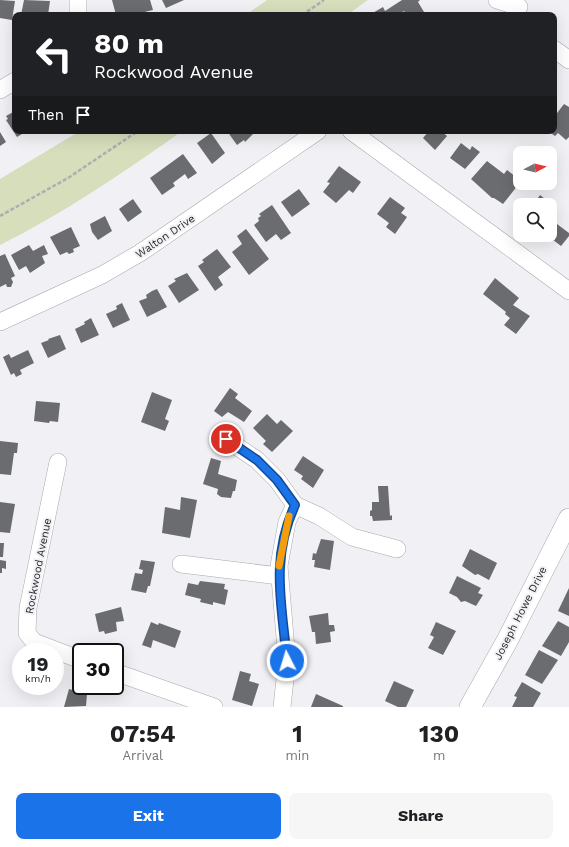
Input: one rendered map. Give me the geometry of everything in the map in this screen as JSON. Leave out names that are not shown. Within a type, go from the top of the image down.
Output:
[{"type":"main road","name":"Joseph Howe Drive","points":[[470,707],[507,641],[569,518]]},
{"type":"street","points":[[78,0],[78,12]]},
{"type":"street","points":[[497,0],[519,7]]},
{"type":"street","points":[[557,51],[569,60]]},
{"type":"street","points":[[0,90],[12,84]]},
{"type":"street","name":"Walton Drive","points":[[0,322],[102,275],[140,254],[314,134]]},
{"type":"street","points":[[355,134],[569,291]]},
{"type":"street","points":[[226,439],[257,460],[277,480],[295,505],[319,516],[352,536],[397,549]]},
{"type":"street","name":"Rockwood Avenue","points":[[58,462],[28,608],[27,633],[34,642],[72,657]]},
{"type":"street","points":[[282,707],[287,661],[278,566],[287,522],[295,505]]},
{"type":"street","points":[[181,564],[279,576]]},
{"type":"street","points":[[124,675],[214,707]]},
{"type":"path","points":[[306,12],[324,0]]},
{"type":"path","points":[[0,216],[68,178],[134,134]]},
{"type":"green space","points":[[267,0],[368,0],[351,12],[250,12]]},
{"type":"green space","points":[[75,134],[178,134],[93,192],[47,220],[0,245],[0,179]]},
{"type":"building","points":[[0,0],[15,1],[13,12],[12,12],[12,20],[0,18]]},
{"type":"building","points":[[24,0],[50,1],[48,12],[22,12]]},
{"type":"building","points":[[112,0],[150,0],[153,10],[145,12],[115,12]]},
{"type":"building","points":[[162,0],[184,0],[166,8]]},
{"type":"building","points":[[402,0],[420,0],[418,2],[424,12],[374,12],[383,7],[385,11]]},
{"type":"building","points":[[564,104],[569,107],[569,137],[566,140],[558,133],[557,134],[557,113]]},
{"type":"building","points":[[12,113],[12,129],[6,120],[8,119],[6,116]]},
{"type":"building","points":[[0,132],[6,142],[0,146]]},
{"type":"building","points":[[15,134],[22,134],[17,137]]},
{"type":"building","points":[[212,134],[225,153],[212,164],[197,143]]},
{"type":"building","points":[[229,134],[253,134],[245,142],[244,140],[237,145]]},
{"type":"building","points":[[426,134],[445,134],[447,136],[435,150],[423,138]]},
{"type":"building","points":[[461,143],[470,150],[472,146],[480,152],[465,169],[450,158]]},
{"type":"building","points":[[183,154],[197,173],[188,179],[185,174],[173,183],[175,186],[162,195],[150,178]]},
{"type":"building","points":[[487,161],[504,174],[507,170],[513,175],[514,190],[503,204],[492,198],[471,179]]},
{"type":"building","points":[[339,166],[361,182],[353,193],[349,190],[336,203],[323,192],[330,183],[327,182]]},
{"type":"building","points":[[299,189],[310,204],[292,217],[281,202]]},
{"type":"building","points":[[390,197],[405,208],[401,213],[407,217],[395,234],[386,227],[389,223],[377,214]]},
{"type":"building","points":[[133,199],[142,212],[128,222],[119,209]]},
{"type":"building","points":[[272,205],[291,233],[281,240],[276,234],[266,242],[254,225],[259,221],[258,218],[261,216],[259,214]]},
{"type":"building","points":[[105,216],[112,231],[98,240],[92,232],[90,224]]},
{"type":"building","points":[[557,224],[569,233],[569,236],[561,246],[556,242]]},
{"type":"building","points":[[71,227],[80,246],[73,249],[74,252],[69,254],[67,252],[60,255],[50,237]]},
{"type":"building","points":[[246,229],[269,259],[249,275],[232,252],[242,244],[237,236]]},
{"type":"building","points":[[29,245],[33,251],[44,245],[48,254],[42,256],[45,263],[30,273],[26,266],[19,270],[11,255]]},
{"type":"building","points":[[217,249],[231,267],[218,277],[223,285],[215,291],[198,266],[204,262],[202,260]]},
{"type":"building","points":[[5,254],[15,276],[11,278],[13,282],[11,287],[7,287],[6,284],[0,287],[0,256]]},
{"type":"building","points":[[187,273],[199,290],[179,303],[168,286],[176,281],[174,279]]},
{"type":"building","points":[[495,278],[519,298],[513,305],[530,316],[516,334],[504,325],[510,318],[505,314],[506,312],[483,294]]},
{"type":"building","points":[[157,289],[167,307],[147,317],[139,301],[147,298],[146,295]]},
{"type":"building","points":[[122,303],[130,320],[113,328],[106,314],[117,309],[116,306]]},
{"type":"building","points":[[91,318],[99,335],[81,343],[75,329],[85,324],[84,322]]},
{"type":"building","points":[[60,335],[66,349],[48,358],[41,343]]},
{"type":"building","points":[[28,350],[34,363],[20,370],[22,374],[16,377],[14,373],[11,375],[3,357],[9,354],[11,358]]},
{"type":"building","points":[[230,388],[238,394],[235,398],[252,411],[244,422],[228,412],[222,417],[214,411]]},
{"type":"building","points":[[152,392],[172,400],[165,419],[169,421],[165,431],[141,422]]},
{"type":"building","points":[[36,401],[60,403],[58,422],[50,421],[49,423],[34,421]]},
{"type":"building","points":[[267,414],[277,424],[281,420],[293,431],[272,452],[263,444],[266,441],[253,428]]},
{"type":"building","points":[[0,441],[18,443],[17,453],[14,453],[11,475],[0,474]]},
{"type":"building","points":[[303,456],[324,470],[313,488],[301,479],[303,476],[294,470]]},
{"type":"building","points":[[211,458],[221,461],[218,474],[237,480],[235,491],[233,491],[231,498],[221,497],[217,494],[218,489],[203,484]]},
{"type":"building","points":[[378,486],[388,486],[390,516],[392,515],[392,520],[373,521],[372,516],[370,516],[372,502],[379,502]]},
{"type":"building","points":[[181,497],[197,500],[190,538],[162,533],[165,507],[180,510]]},
{"type":"building","points":[[0,502],[15,504],[10,533],[0,532]]},
{"type":"building","points":[[321,539],[334,541],[330,570],[314,567],[315,560],[312,560],[313,553],[316,554]]},
{"type":"building","points":[[0,543],[4,543],[3,557],[0,557]]},
{"type":"building","points":[[470,549],[497,563],[489,580],[478,574],[475,575],[462,566]]},
{"type":"building","points":[[0,560],[6,561],[6,569],[2,568],[2,573],[0,573]]},
{"type":"building","points":[[141,560],[155,562],[150,586],[148,586],[146,593],[131,590],[135,573],[142,574],[143,570],[139,569]]},
{"type":"building","points":[[457,576],[481,588],[478,593],[483,595],[476,606],[465,601],[461,602],[457,597],[449,593]]},
{"type":"building","points":[[200,581],[225,584],[224,589],[228,590],[225,605],[213,602],[213,605],[200,602],[201,599],[185,595],[188,583],[198,585]]},
{"type":"building","points":[[569,588],[569,616],[558,611]]},
{"type":"building","points":[[121,607],[124,621],[116,622],[117,631],[105,634],[104,631],[99,632],[95,614]]},
{"type":"building","points":[[328,613],[329,625],[334,625],[335,631],[330,632],[331,642],[316,644],[315,632],[312,632],[309,616]]},
{"type":"building","points":[[558,621],[569,627],[569,642],[561,656],[542,646]]},
{"type":"building","points":[[151,622],[158,625],[159,623],[181,631],[175,648],[153,640],[151,648],[142,645]]},
{"type":"building","points":[[436,622],[456,631],[443,655],[428,648],[434,637],[430,635]]},
{"type":"building","points":[[539,650],[558,660],[542,684],[525,675]]},
{"type":"building","points":[[240,671],[251,674],[249,681],[259,684],[252,706],[232,700]]},
{"type":"building","points":[[394,681],[414,690],[406,707],[398,707],[385,701]]},
{"type":"building","points":[[522,682],[541,693],[533,707],[512,707],[517,697],[514,696]]},
{"type":"building","points":[[69,689],[72,690],[72,695],[87,695],[86,706],[64,707]]},
{"type":"building","points":[[316,694],[343,706],[343,707],[311,707]]},
{"type":"slow traffic","points":[[279,566],[289,516]]},
{"type":"route","points":[[226,439],[257,460],[277,480],[295,505],[287,522],[278,566],[287,661]]}]
